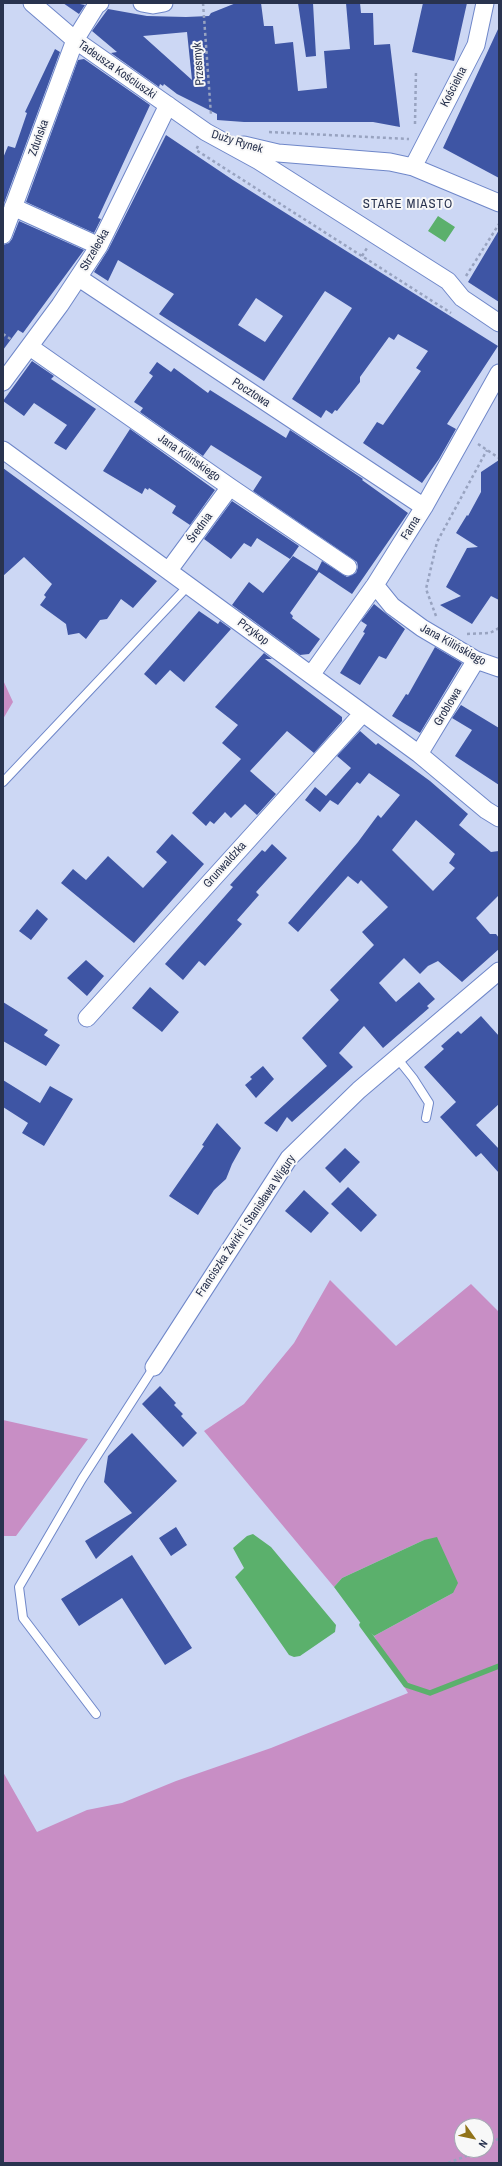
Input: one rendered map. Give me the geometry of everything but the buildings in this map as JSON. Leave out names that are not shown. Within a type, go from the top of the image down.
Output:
[{"type":"street","name":"Tadeusza Kościuszki","points":[[32,3],[75,40],[206,132]]},
{"type":"street","name":"Zduńska","points":[[3,235],[75,40],[96,6],[100,3]]},
{"type":"street","points":[[142,3],[164,3]]},
{"type":"street","name":"Kościelna","points":[[413,167],[476,45],[490,5]]},
{"type":"street","name":"Strzelecka","points":[[3,382],[79,278],[99,246],[168,105]]},
{"type":"street","name":"Duży Rynek","points":[[206,132],[263,151],[380,160],[413,167],[499,203]]},
{"type":"street","name":"Duży Rynek","points":[[206,132],[259,161],[451,283],[462,298]]},
{"type":"street","points":[[13,208],[99,246]]},
{"type":"street","name":"Pocztowa","points":[[79,278],[424,507]]},
{"type":"street","points":[[462,298],[499,322]]},
{"type":"street","name":"Jana Kilińskiego","points":[[30,347],[230,487],[348,567]]},
{"type":"street","name":"Farna","points":[[311,675],[375,585],[424,507],[499,373]]},
{"type":"street","name":"Przykop","points":[[3,450],[189,584],[419,754],[486,810],[499,818]]},
{"type":"street","name":"Średnia","points":[[169,570],[230,487]]},
{"type":"street","name":"Jana Kilińskiego","points":[[375,585],[392,606],[422,628],[476,660],[499,668]]},
{"type":"street","name":"Groblowa","points":[[419,754],[476,660]]},
{"type":"street","name":"Grunwaldzka","points":[[87,1018],[363,713]]},
{"type":"street","name":"Franciszka Żwirki i Stanisława Wigury","points":[[154,1367],[289,1158],[358,1090],[499,972]]},
{"type":"lane","points":[[3,782],[189,584]]},
{"type":"lane","points":[[397,1058],[413,1078],[429,1104],[426,1118]]},
{"type":"lane","points":[[96,1714],[23,1618],[19,1587],[82,1479],[154,1367]]},
{"type":"path","name":"Przesmyk","points":[[204,3],[211,116]]},
{"type":"path","points":[[414,132],[416,70]]},
{"type":"path","points":[[206,132],[196,150],[455,316]]},
{"type":"path","points":[[265,132],[413,139]]},
{"type":"path","points":[[451,313],[469,286],[462,282],[499,224]]},
{"type":"path","points":[[3,334],[12,340]]},
{"type":"path","points":[[465,436],[499,458]]},
{"type":"path","points":[[437,618],[426,589],[437,542],[487,450]]},
{"type":"path","points":[[461,634],[490,633],[499,628]]},
{"type":"path","points":[[448,2163],[461,2158]]},
{"type":"shaded area","points":[[438,216],[455,227],[445,242],[428,231]]},
{"type":"shaded area","points":[[3,680],[13,702],[3,719]]},
{"type":"shaded area","points":[[330,1280],[396,1346],[471,1284],[499,1312],[499,2163],[3,2163],[3,1772],[37,1832],[87,1810],[122,1803],[176,1781],[271,1748],[408,1693],[374,1636],[453,1593],[424,1540],[342,1578],[334,1587],[204,1431],[244,1404],[294,1343]]},
{"type":"shaded area","points":[[3,1420],[88,1439],[16,1536],[3,1536]]},
{"type":"shaded area","points":[[253,1534],[271,1547],[336,1625],[335,1632],[300,1656],[294,1657],[289,1655],[235,1577],[244,1568],[233,1548],[247,1536]]},
{"type":"shaded area","points":[[437,1537],[458,1583],[453,1593],[374,1636],[362,1625],[334,1587],[342,1578],[424,1540]]},
{"type":"waterway","points":[[362,1625],[406,1685],[430,1693],[499,1666]]},
{"type":"district","name":"STARE MIASTO","points":[[408,205]]}]
